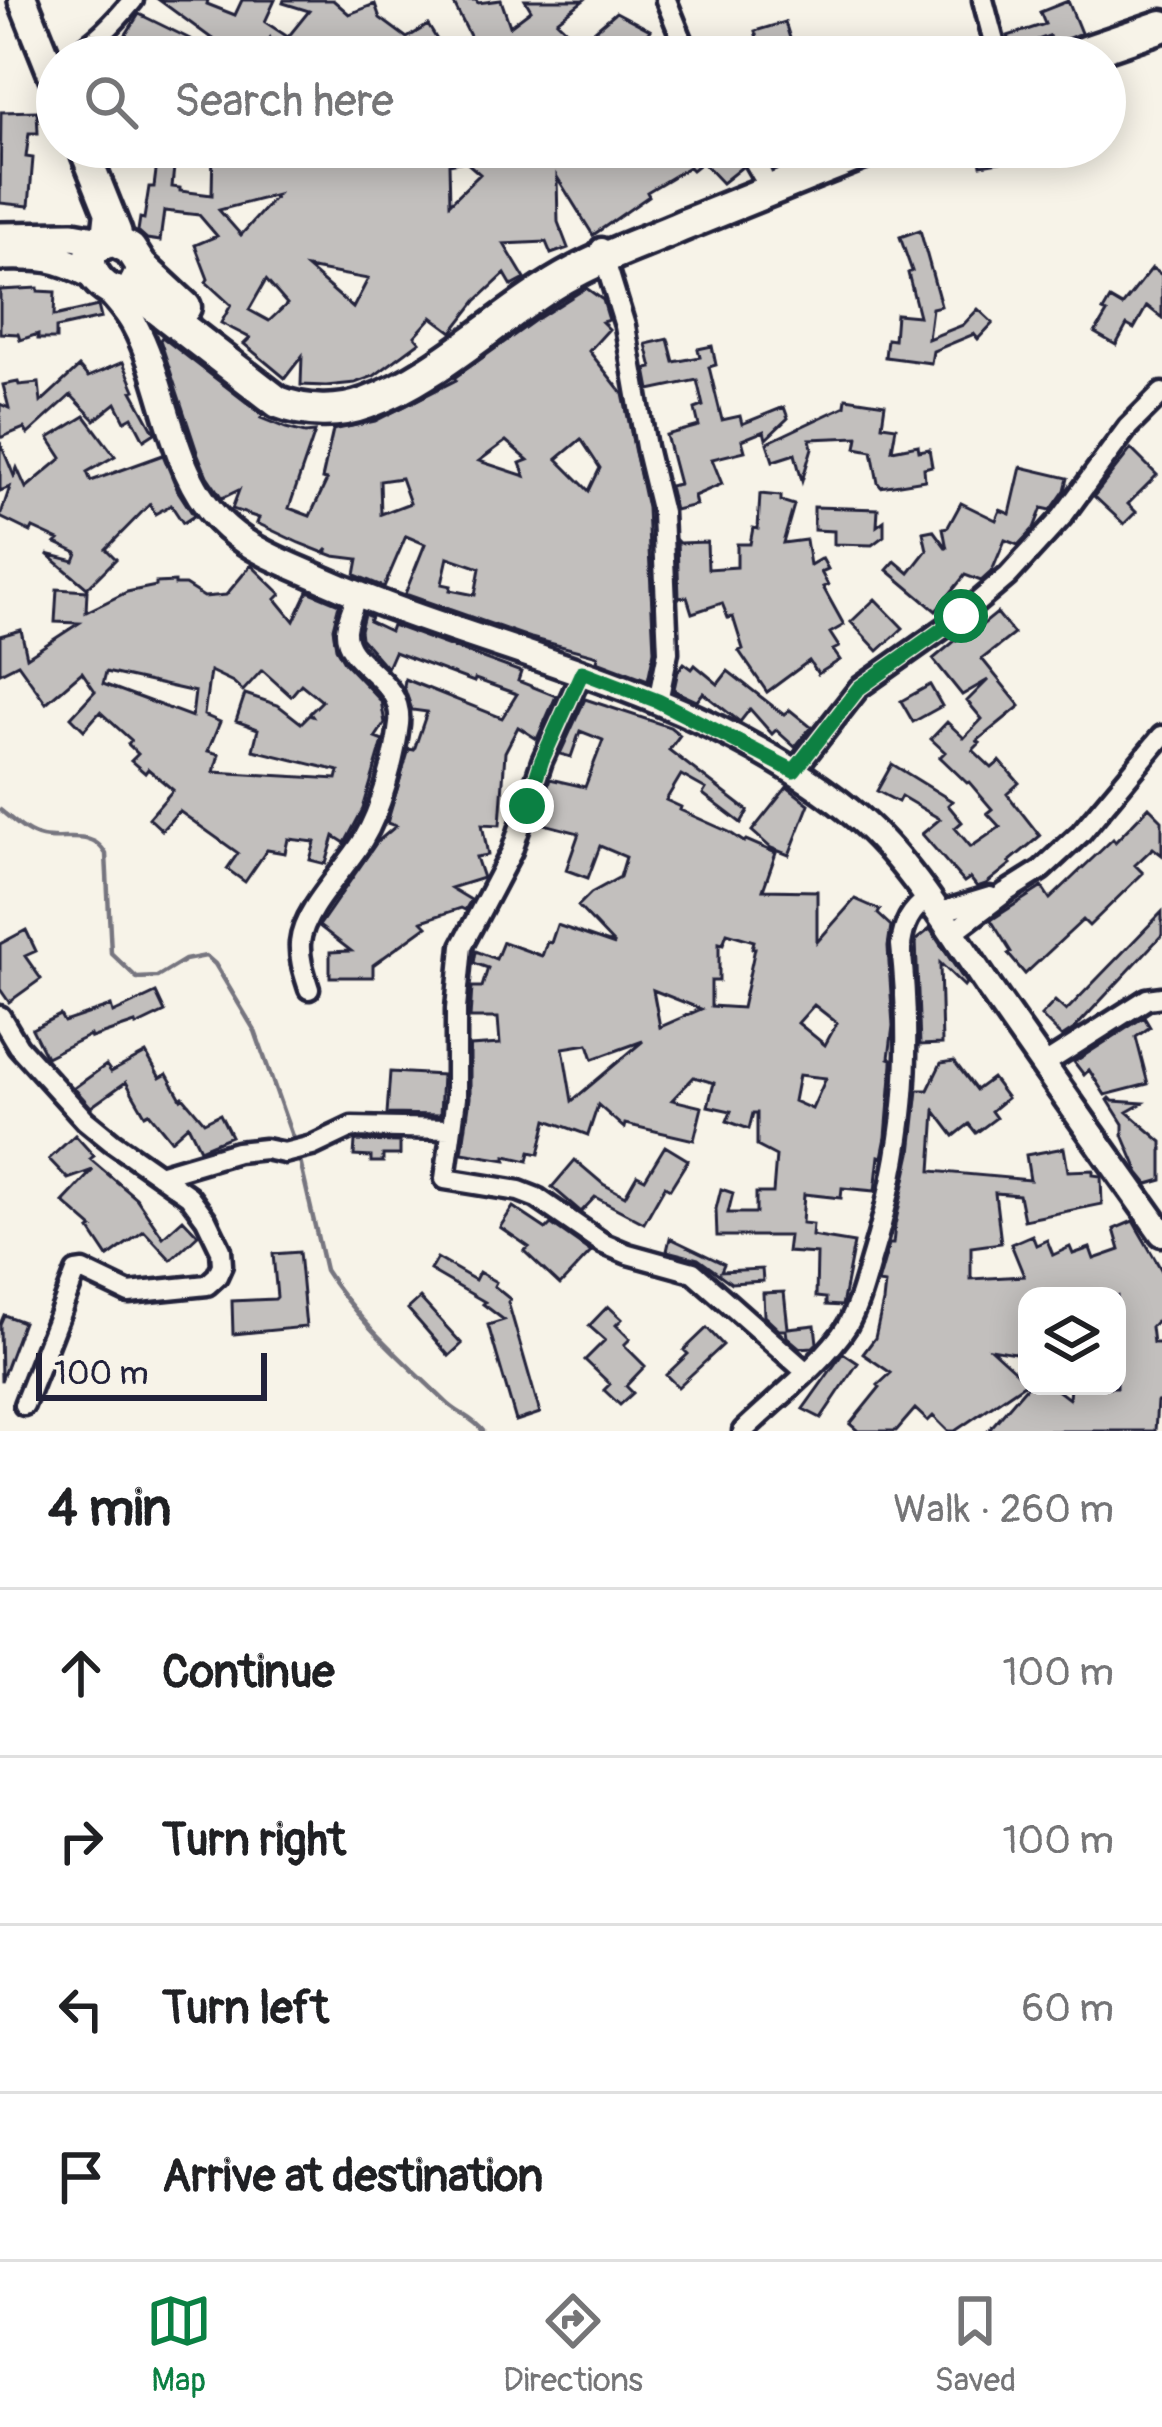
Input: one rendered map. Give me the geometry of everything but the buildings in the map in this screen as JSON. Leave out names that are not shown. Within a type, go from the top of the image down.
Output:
[{"type":"main road","points":[[23,0],[41,36]]},
{"type":"main road","points":[[1126,38],[1162,26]]},
{"type":"main road","points":[[1126,56],[1162,44]]},
{"type":"main road","points":[[90,168],[116,260],[167,315],[248,382],[278,402],[308,410],[347,409],[380,398],[423,374],[602,251],[824,168]]},
{"type":"main road","points":[[0,237],[63,236],[116,260],[279,388],[297,394],[336,395],[387,382],[424,362],[540,279],[778,168]]},
{"type":"main road","points":[[63,236],[81,218],[94,178]]},
{"type":"main road","points":[[0,256],[116,260]]},
{"type":"street","points":[[100,36],[133,0]]},
{"type":"street","points":[[666,0],[681,36]]},
{"type":"street","points":[[982,0],[992,36]]},
{"type":"street","points":[[757,168],[761,175]]},
{"type":"street","points":[[602,251],[625,326],[662,513],[668,652],[658,701]]},
{"type":"street","points":[[116,260],[133,322],[186,466],[225,527],[266,554],[357,595],[658,701],[794,771],[858,818],[890,850],[939,915],[1162,1233]]},
{"type":"street","points":[[145,349],[152,322],[167,315]]},
{"type":"street","points":[[794,771],[859,688],[961,616],[1008,576],[1062,517],[1128,427],[1162,393]]},
{"type":"street","points":[[309,988],[300,940],[306,922],[375,818],[400,717],[395,695],[350,647],[346,632],[357,595]]},
{"type":"street","points":[[582,672],[542,760],[512,851],[462,946],[456,1098],[446,1179],[519,1191],[604,1244],[693,1272],[806,1371]]},
{"type":"street","points":[[742,1431],[847,1326],[876,1243],[903,1118],[908,1046],[901,945],[912,910],[939,915],[1006,892],[1041,870],[1081,832],[1162,736]]},
{"type":"street","points":[[1043,1065],[1148,999],[1162,997]]},
{"type":"street","points":[[0,1016],[18,1046],[85,1120],[189,1196],[221,1250],[222,1265],[207,1285],[129,1293],[76,1272],[24,1405]]},
{"type":"street","points":[[159,1175],[238,1152],[298,1150],[352,1127],[450,1130]]},
{"type":"waterway","points":[[0,810],[36,835],[86,839],[100,846],[106,854],[111,953],[137,978],[157,977],[185,960],[206,956],[215,964],[255,1031],[293,1139]]},
{"type":"waterway","points":[[300,1161],[325,1270],[381,1339],[483,1431]]},
{"type":"route","points":[[527,806],[582,672],[658,701],[794,771],[859,688],[961,616]]}]
